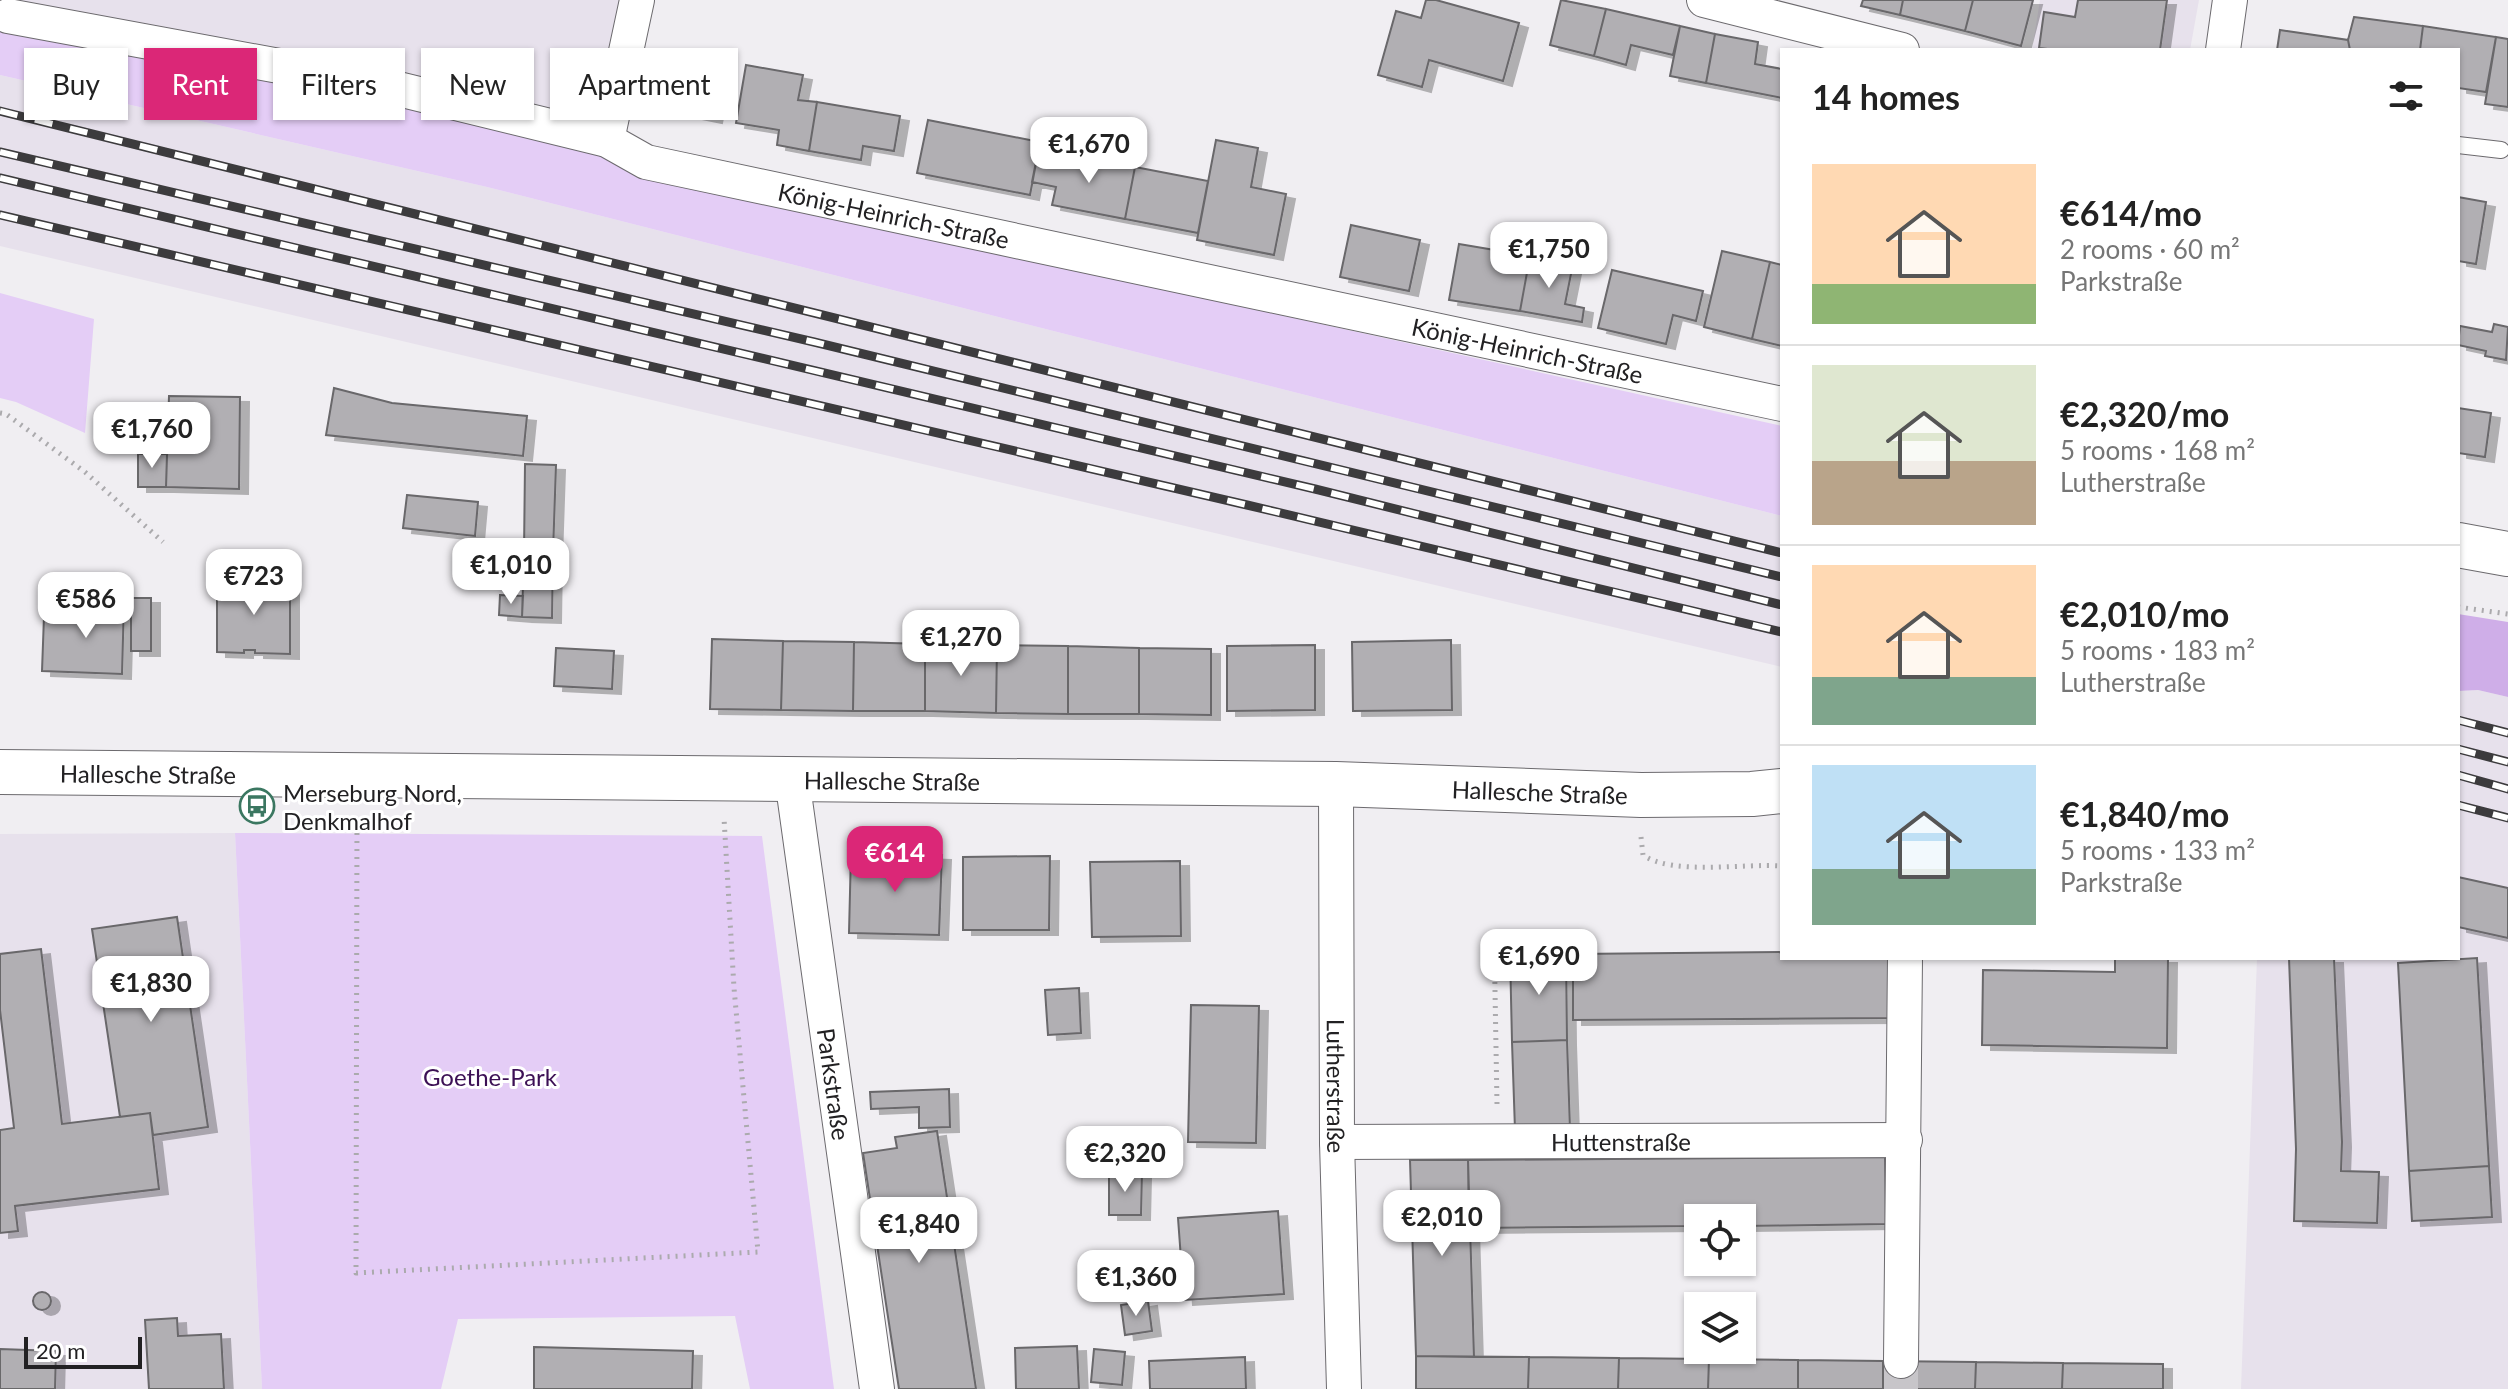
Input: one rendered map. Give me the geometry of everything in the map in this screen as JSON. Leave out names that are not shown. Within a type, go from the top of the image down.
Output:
[{"type":"main road","points":[[2460,545],[2508,554]]},
{"type":"main road","name":"Hallesche Straße","points":[[0,772],[1336,784],[1641,795],[1780,791]]},
{"type":"street","points":[[607,140],[637,0]]},
{"type":"street","points":[[1704,0],[1894,48]]},
{"type":"street","points":[[2223,48],[2230,0]]},
{"type":"street","name":"König-Heinrich-Straße","points":[[8,16],[382,85],[607,140],[646,162],[1780,404]]},
{"type":"street","name":"Parkstraße","points":[[792,779],[877,1389]]},
{"type":"street","name":"Lutherstraße","points":[[1336,784],[1337,1142],[1344,1389]]},
{"type":"street","points":[[1901,1361],[1905,960]]},
{"type":"street","name":"Huttenstraße","points":[[1337,1142],[1905,1140]]},
{"type":"lane","points":[[2460,145],[2501,150]]},
{"type":"path","points":[[0,413],[6,414],[85,472],[163,542]]},
{"type":"path","points":[[2460,607],[2508,614]]},
{"type":"path","points":[[357,776],[356,1273],[758,1252],[734,988],[720,779]]},
{"type":"path","points":[[1641,795],[1641,849],[1650,859],[1681,867],[1780,866]]},
{"type":"path","points":[[1494,934],[1497,1141]]},
{"type":"shaded area","points":[[0,0],[629,0],[620,48],[550,48],[550,120],[605,120],[598,157],[430,120],[534,120],[534,48],[421,48],[421,118],[405,114],[405,48],[273,48],[273,85],[257,82],[257,48],[144,48],[144,57],[128,53],[128,48],[104,48],[0,25]]},
{"type":"shaded area","points":[[2040,0],[2199,0],[2190,48],[2032,48]]},
{"type":"shaded area","points":[[0,75],[24,81],[24,120],[128,120],[128,104],[144,108],[144,120],[196,120],[487,187],[1780,515],[1780,667],[0,246]]},
{"type":"shaded area","points":[[2460,614],[2508,622],[2508,697],[2478,690],[2460,691]]},
{"type":"shaded area","points":[[2478,690],[2508,697],[2508,1389],[2241,1389],[2257,960],[2460,960],[2460,691]]},
{"type":"shaded area","points":[[235,833],[262,1389],[0,1389],[0,834]]},
{"type":"green space","points":[[0,25],[111,48],[24,48],[24,81],[0,75]]},
{"type":"green space","points":[[128,52],[144,55],[144,108],[128,104]]},
{"type":"green space","points":[[257,78],[273,82],[273,120],[405,120],[405,109],[421,112],[421,120],[459,120],[560,141],[652,176],[1780,426],[1780,515],[487,187],[196,120],[257,120]]},
{"type":"green space","points":[[0,293],[94,319],[85,433],[0,398]]},
{"type":"green space","name":"Goethe-Park","points":[[235,833],[762,836],[834,1389],[750,1389],[735,1316],[458,1319],[441,1389],[262,1389]]},
{"type":"building","points":[[1426,0],[1436,0],[1519,23],[1503,81],[1429,60],[1422,87],[1378,75],[1396,11],[1421,18]]},
{"type":"building","points":[[1561,0],[1606,9],[1594,56],[1550,45]]},
{"type":"building","points":[[1863,0],[1903,0],[1900,15],[1861,6]]},
{"type":"building","points":[[1903,0],[1973,0],[1965,31],[1900,15]]},
{"type":"building","points":[[1973,0],[2033,0],[2021,46],[1965,31]]},
{"type":"building","points":[[2078,0],[2167,0],[2160,48],[2039,48],[2044,12],[2075,17]]},
{"type":"building","points":[[1606,9],[1680,26],[1673,55],[1631,45],[1626,65],[1594,56]]},
{"type":"building","points":[[2354,17],[2423,26],[2420,48],[2350,48],[2348,40]]},
{"type":"building","points":[[1680,26],[1715,34],[1706,83],[1670,76]]},
{"type":"building","points":[[2423,26],[2496,37],[2486,92],[2460,88],[2460,48],[2420,48]]},
{"type":"building","points":[[2280,30],[2348,40],[2350,48],[2277,48]]},
{"type":"building","points":[[1715,34],[1758,42],[1755,64],[1780,69],[1780,98],[1706,83]]},
{"type":"building","points":[[2496,37],[2508,39],[2508,107],[2485,104]]},
{"type":"building","points":[[746,65],[803,75],[798,100],[817,102],[809,151],[777,145],[779,130],[736,123]]},
{"type":"building","points":[[817,102],[900,116],[894,151],[863,146],[861,160],[809,151]]},
{"type":"building","points":[[928,120],[1040,142],[1030,195],[917,173]]},
{"type":"building","points":[[1216,140],[1258,148],[1251,187],[1286,194],[1274,255],[1197,240]]},
{"type":"building","points":[[1066,154],[1135,167],[1125,219],[1052,205],[1056,187],[1032,182],[1036,162],[1064,167]]},
{"type":"building","points":[[1135,167],[1208,181],[1198,233],[1125,219]]},
{"type":"building","points":[[2460,197],[2486,202],[2476,264],[2460,261]]},
{"type":"building","points":[[1351,225],[1420,240],[1409,291],[1340,277]]},
{"type":"building","points":[[1459,244],[1530,256],[1520,311],[1449,300]]},
{"type":"building","points":[[1722,251],[1770,262],[1752,339],[1704,327]]},
{"type":"building","points":[[1530,256],[1573,264],[1565,304],[1584,308],[1582,322],[1520,311]]},
{"type":"building","points":[[1770,262],[1780,264],[1780,346],[1752,339]]},
{"type":"building","points":[[1612,270],[1703,291],[1696,321],[1673,315],[1666,344],[1598,328]]},
{"type":"building","points":[[2494,324],[2508,327],[2506,360],[2485,356],[2486,351],[2460,345],[2460,326],[2492,332]]},
{"type":"building","points":[[334,388],[392,403],[527,416],[523,456],[326,435]]},
{"type":"building","points":[[169,396],[240,397],[239,489],[166,487]]},
{"type":"building","points":[[2460,408],[2491,413],[2485,457],[2460,453]]},
{"type":"building","points":[[138,454],[167,454],[166,487],[138,487]]},
{"type":"building","points":[[525,464],[556,465],[553,553],[524,552]]},
{"type":"building","points":[[407,495],[478,502],[475,536],[403,528]]},
{"type":"building","points":[[524,552],[553,553],[552,618],[522,617]]},
{"type":"building","points":[[217,581],[290,581],[290,654],[255,653],[255,650],[244,650],[244,653],[217,652]]},
{"type":"building","points":[[500,595],[523,596],[522,617],[499,615]]},
{"type":"building","points":[[131,598],[151,598],[151,651],[131,651]]},
{"type":"building","points":[[80,600],[124,602],[122,674],[42,671],[44,616],[80,617]]},
{"type":"building","points":[[712,639],[783,641],[781,710],[710,709]]},
{"type":"building","points":[[1451,640],[1452,710],[1353,711],[1352,642]]},
{"type":"building","points":[[783,641],[854,642],[853,711],[781,710]]},
{"type":"building","points":[[854,642],[925,644],[925,711],[853,711]]},
{"type":"building","points":[[925,644],[997,645],[996,713],[925,711]]},
{"type":"building","points":[[997,645],[1068,646],[1068,714],[996,713]]},
{"type":"building","points":[[1315,645],[1315,710],[1227,711],[1227,646]]},
{"type":"building","points":[[1068,646],[1139,648],[1139,714],[1068,714]]},
{"type":"building","points":[[556,648],[614,651],[612,689],[554,686]]},
{"type":"building","points":[[1139,648],[1211,649],[1211,715],[1139,714]]},
{"type":"building","points":[[851,852],[942,855],[939,935],[849,933]]},
{"type":"building","points":[[1050,856],[1049,930],[963,930],[963,857]]},
{"type":"building","points":[[1180,861],[1181,936],[1092,937],[1090,862]]},
{"type":"building","points":[[2460,877],[2508,888],[2508,938],[2460,927]]},
{"type":"building","points":[[177,917],[208,1127],[153,1135],[150,1113],[120,1117],[92,929]]},
{"type":"building","points":[[41,949],[62,1124],[150,1113],[159,1189],[15,1206],[18,1231],[0,1233],[0,1130],[14,1128],[0,1010],[0,954]]},
{"type":"building","points":[[1566,952],[1567,1040],[1512,1042],[1510,953]]},
{"type":"building","points":[[1780,952],[1780,960],[1891,960],[1891,1018],[1573,1020],[1573,954]]},
{"type":"building","points":[[2477,958],[2489,1166],[2409,1171],[2398,963]]},
{"type":"building","points":[[2115,960],[2168,960],[2167,1048],[1982,1045],[1983,970],[2115,972]]},
{"type":"building","points":[[2289,960],[2334,960],[2341,1171],[2379,1172],[2377,1223],[2294,1221],[2296,1149]]},
{"type":"building","points":[[1079,988],[1081,1033],[1048,1035],[1045,990]]},
{"type":"building","points":[[1191,1005],[1259,1006],[1256,1143],[1188,1142]]},
{"type":"building","points":[[1567,1040],[1570,1129],[1515,1130],[1512,1042]]},
{"type":"building","points":[[949,1089],[950,1127],[919,1128],[919,1107],[871,1109],[870,1092]]},
{"type":"building","points":[[937,1131],[976,1389],[899,1389],[863,1153],[897,1148],[895,1137]]},
{"type":"building","points":[[1885,1157],[1886,1224],[1756,1226],[1756,1204],[1684,1204],[1684,1226],[1469,1228],[1468,1160]]},
{"type":"building","points":[[1410,1160],[1468,1160],[1474,1357],[1416,1356]]},
{"type":"building","points":[[2489,1166],[2492,1217],[2412,1221],[2409,1171]]},
{"type":"building","points":[[1109,1172],[1142,1173],[1141,1215],[1109,1215]]},
{"type":"building","points":[[1278,1211],[1284,1294],[1184,1300],[1178,1218]]},
{"type":"building","points":[[42,1292],[51,1301],[42,1310],[33,1301]]},
{"type":"building","points":[[1148,1301],[1152,1331],[1125,1335],[1121,1305]]},
{"type":"building","points":[[177,1318],[178,1336],[221,1334],[224,1389],[149,1389],[145,1320]]},
{"type":"building","points":[[1077,1346],[1079,1389],[1016,1389],[1015,1348]]},
{"type":"building","points":[[534,1347],[693,1351],[692,1389],[534,1389]]},
{"type":"building","points":[[0,1349],[56,1351],[55,1389],[0,1389]]},
{"type":"building","points":[[1094,1349],[1125,1352],[1122,1385],[1091,1382]]},
{"type":"building","points":[[1416,1356],[1529,1357],[1528,1389],[1416,1389]]},
{"type":"building","points":[[1245,1357],[1246,1389],[1150,1389],[1149,1361]]},
{"type":"building","points":[[1529,1357],[1619,1358],[1618,1389],[1528,1389]]},
{"type":"building","points":[[1619,1358],[1684,1359],[1684,1364],[1709,1364],[1708,1389],[1618,1389]]},
{"type":"building","points":[[1798,1360],[1798,1389],[1708,1389],[1709,1364]]},
{"type":"building","points":[[1798,1360],[1883,1361],[1883,1389],[1798,1389]]},
{"type":"building","points":[[1883,1361],[1976,1362],[1975,1389],[1883,1389]]},
{"type":"building","points":[[1976,1362],[2063,1363],[2062,1389],[1975,1389]]},
{"type":"building","points":[[2063,1363],[2163,1364],[2163,1389],[2062,1389]]},
{"type":"tunnel","points":[[1901,1361],[1901,1389]]},
{"type":"railway","points":[[0,111],[1780,553]]},
{"type":"railway","points":[[0,152],[814,342],[1780,577]]},
{"type":"railway","points":[[0,178],[1315,489],[1780,605]]},
{"type":"railway","points":[[0,215],[1780,632]]},
{"type":"railway","points":[[2460,721],[2508,733]]},
{"type":"railway","points":[[2460,750],[2508,762]]},
{"type":"railway","points":[[2460,776],[2508,789]]},
{"type":"railway","points":[[2460,806],[2508,818]]},
{"type":"place","name":"Merseburg Nord, Denkmalhof","points":[[257,806]]}]
